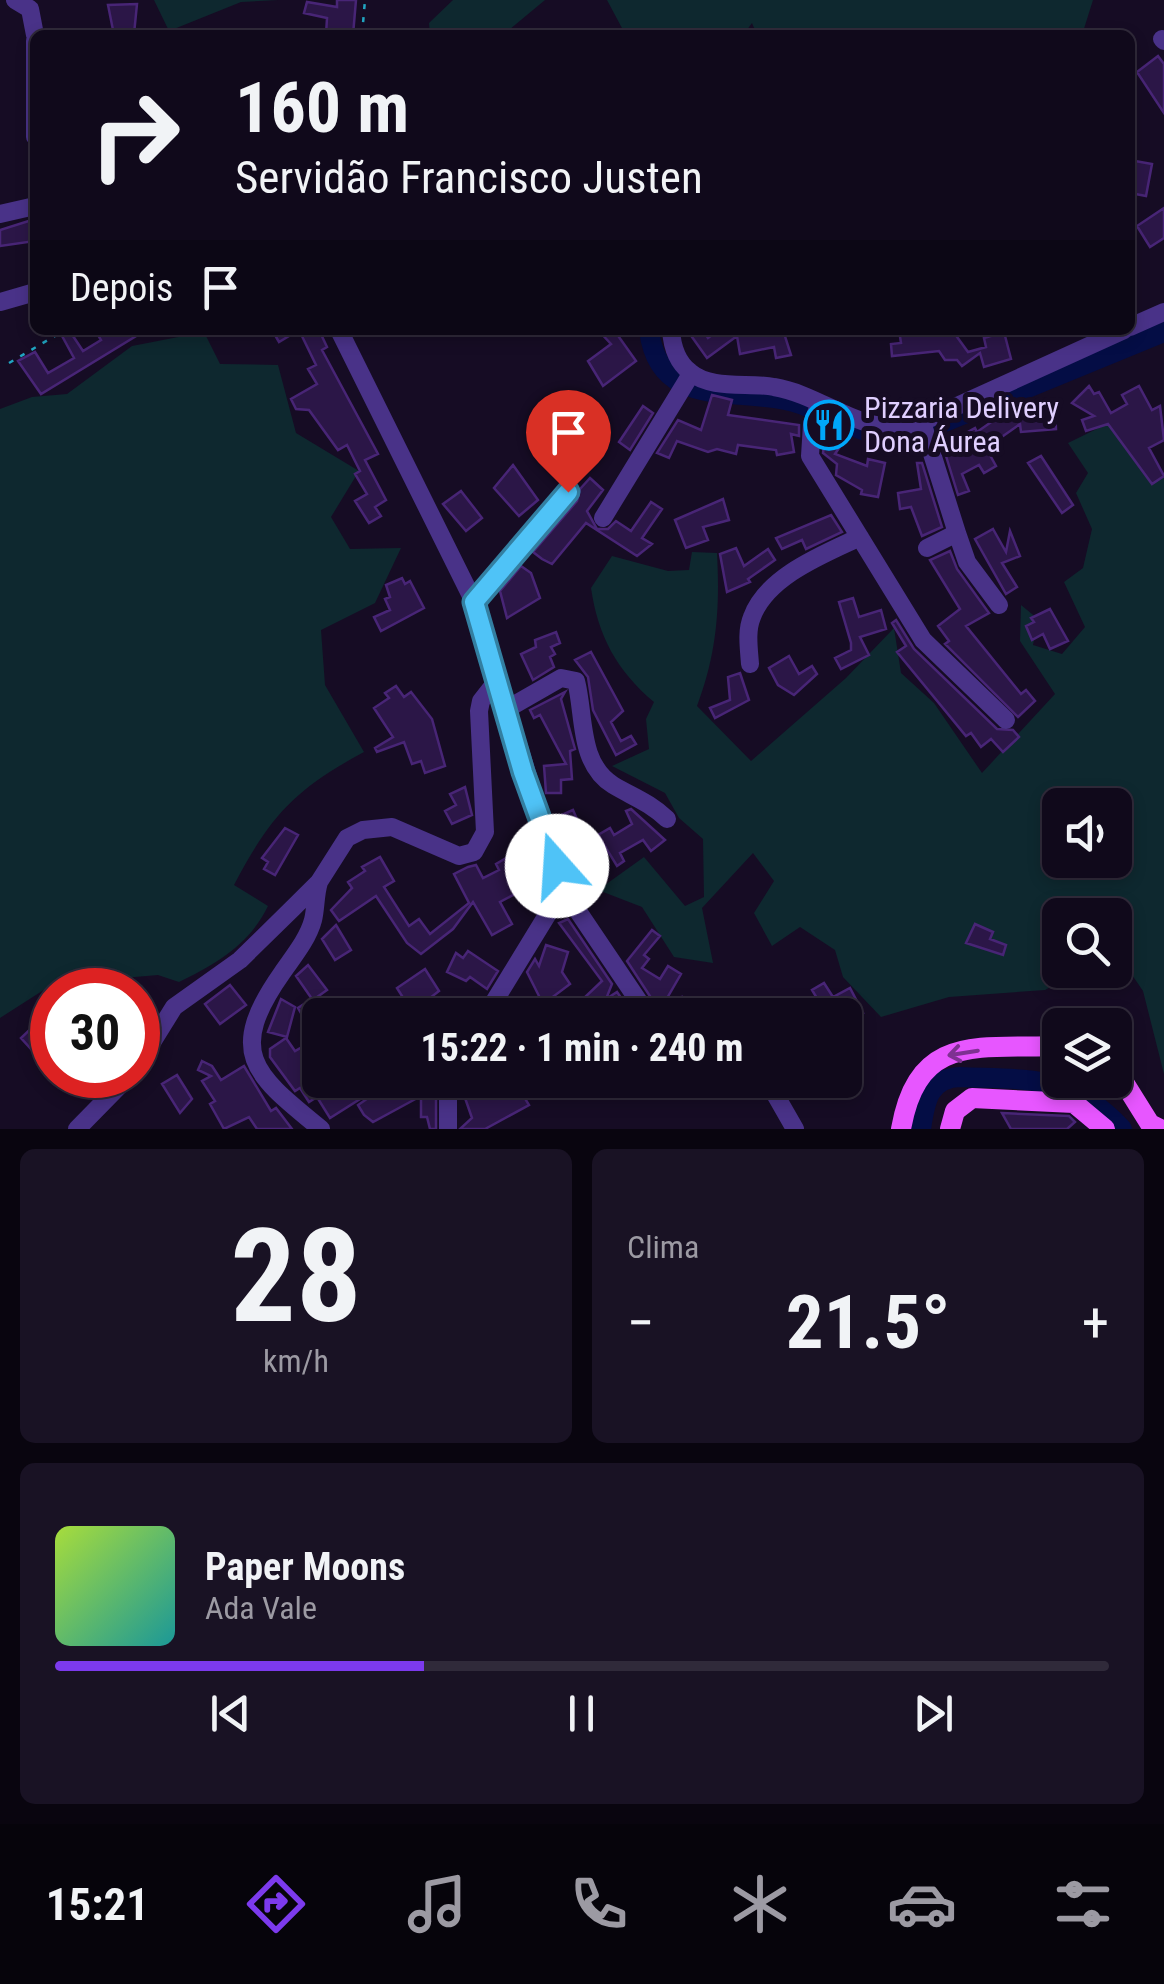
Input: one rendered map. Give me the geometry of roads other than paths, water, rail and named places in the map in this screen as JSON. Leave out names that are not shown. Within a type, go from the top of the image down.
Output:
[{"type":"main road","points":[[901,1129],[907,1094],[924,1068],[939,1057],[1042,1048]]},
{"type":"main road","points":[[1132,1096],[1151,1127]]},
{"type":"main road","points":[[950,1129],[955,1111],[972,1098],[1061,1100],[1087,1111],[1105,1129]]},
{"type":"street","points":[[15,0],[30,9],[34,30]]},
{"type":"street","points":[[0,214],[30,207]]},
{"type":"street","points":[[0,302],[30,293]]},
{"type":"street","points":[[1135,325],[1164,312]]},
{"type":"street","points":[[341,335],[474,602],[563,889],[637,998]]},
{"type":"street","points":[[672,335],[674,350],[691,374],[722,383],[775,387],[858,422],[888,430],[922,423],[1114,335]]},
{"type":"street","points":[[603,518],[691,374]]},
{"type":"street","points":[[820,404],[812,424],[810,456],[923,640],[1006,720]]},
{"type":"street","points":[[922,423],[967,562],[999,605]]},
{"type":"street","points":[[474,602],[568,492]]},
{"type":"street","points":[[927,548],[957,532]]},
{"type":"street","points":[[750,664],[751,617],[761,601],[808,563],[860,537]]},
{"type":"street","points":[[160,1029],[174,1006],[240,960],[319,882],[347,838],[378,826],[392,827],[459,856],[479,847],[485,820],[480,701],[499,678]]},
{"type":"street","points":[[507,710],[561,678],[576,682],[579,718],[590,758],[610,784],[646,799],[667,819]]},
{"type":"street","points":[[319,882],[313,920],[256,1012],[252,1043],[255,1064],[268,1084],[320,1129]]},
{"type":"street","points":[[496,998],[563,889]]},
{"type":"street","points":[[77,1129],[107,1098]]},
{"type":"street","points":[[448,1098],[448,1129]]},
{"type":"street","points":[[777,1098],[795,1129]]},
{"type":"waterway","points":[[844,423],[881,437],[903,439],[1164,332]]},
{"type":"waterway","points":[[650,335],[657,358],[670,376],[688,386],[808,407]]},
{"type":"waterway","points":[[921,1129],[930,1093],[941,1082],[960,1077],[1029,1080],[1067,1089],[1104,1111],[1122,1129]]},
{"type":"place","name":"Pizzaria Delivery Dona Áurea","points":[[829,425]]}]
